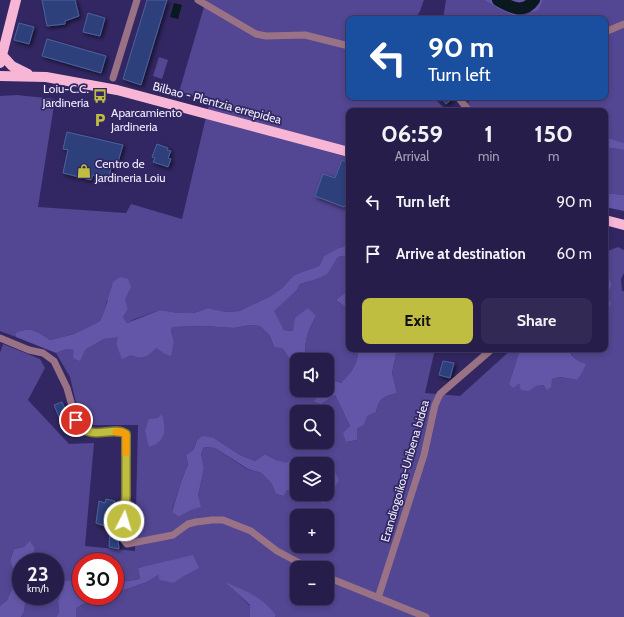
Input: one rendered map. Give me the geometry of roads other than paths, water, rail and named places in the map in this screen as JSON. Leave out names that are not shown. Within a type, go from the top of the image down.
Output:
[{"type":"main road","points":[[16,0],[1,57],[12,66],[34,76]]},
{"type":"main road","points":[[0,76],[34,76]]},
{"type":"main road","name":"Bilbao - Plentzia errepidea","points":[[34,76],[78,82],[140,96],[346,151]]},
{"type":"main road","points":[[608,221],[624,225]]},
{"type":"street","points":[[113,78],[136,0]]},
{"type":"street","points":[[198,0],[256,34],[266,36],[304,35],[346,45]]},
{"type":"street","points":[[608,31],[624,24]]},
{"type":"street","points":[[460,100],[467,108]]},
{"type":"street","points":[[0,338],[29,350],[43,353],[54,361],[67,388],[76,420],[82,428],[97,433],[122,432],[126,434],[126,496],[122,533],[123,540],[127,544],[173,535],[188,524],[212,520],[223,520],[251,531],[276,551],[295,561]]},
{"type":"street","name":"Erandiogoikoa-Uribena bidea","points":[[378,598],[422,462],[435,406],[440,394],[489,352]]},
{"type":"street","points":[[334,580],[426,617]]},
{"type":"waterway","points":[[498,0],[517,8],[526,7],[534,0]]},
{"type":"place","name":"Loiu-C.C. Jardineria","points":[[100,96]]},
{"type":"place","name":"Aparcamiento Jardineria","points":[[100,120]]},
{"type":"place","name":"Centro de Jardineria Loiu","points":[[84,171]]}]
